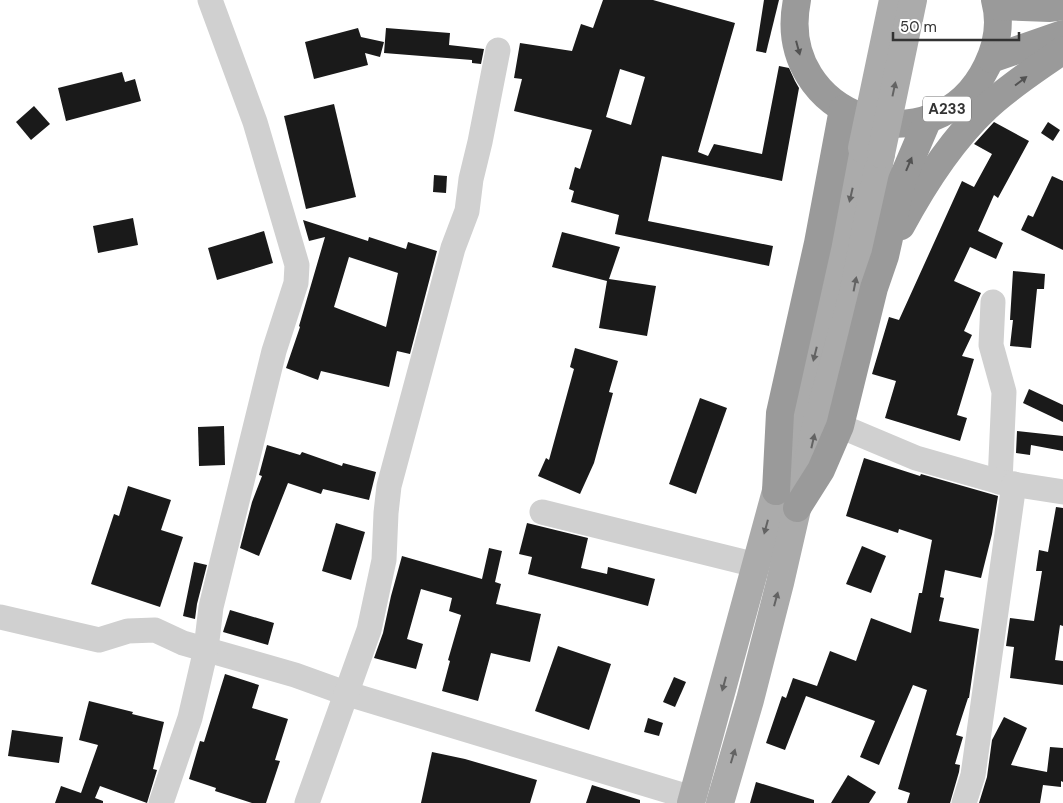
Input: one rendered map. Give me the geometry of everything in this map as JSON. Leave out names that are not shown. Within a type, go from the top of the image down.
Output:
[{"type":"highway","name":"A233","points":[[797,0],[794,20],[795,37],[799,55],[806,71],[816,86],[829,99],[859,117],[893,124],[911,123],[928,119],[960,101],[979,98],[983,75],[991,59],[996,42],[998,24],[996,3],[1050,8],[1063,6]]},
{"type":"highway","points":[[991,59],[1063,34]]},
{"type":"highway","points":[[885,256],[916,197],[953,143],[979,98],[1063,50]]},
{"type":"highway","points":[[776,491],[780,413],[818,243],[843,109]]},
{"type":"highway","points":[[798,508],[822,470],[840,426],[874,288],[885,256],[902,180],[928,119]]},
{"type":"main road","points":[[720,803],[757,673],[798,508],[817,422],[852,298],[893,0]]},
{"type":"main road","points":[[692,800],[776,491],[800,414],[828,301],[872,151],[913,0]]},
{"type":"street","points":[[161,803],[190,718],[206,649],[213,598],[274,351],[296,283],[297,265],[255,122],[210,0]]},
{"type":"street","points":[[307,803],[369,630],[384,560],[389,486],[453,248],[467,210],[471,178],[498,50]]},
{"type":"street","points":[[964,803],[973,775],[1007,483],[1004,392],[991,345],[993,302]]},
{"type":"street","points":[[840,426],[916,458],[1007,483],[1063,492]]},
{"type":"street","points":[[542,512],[756,565]]},
{"type":"street","points":[[0,617],[99,640],[128,631],[155,630],[183,643],[295,675],[345,693],[692,800]]},
{"type":"building","points":[[603,0],[653,0],[735,23],[698,152],[708,156],[714,144],[762,154],[779,66],[789,68],[799,88],[782,181],[662,156],[648,221],[773,246],[769,266],[615,234],[619,215],[571,202],[574,191],[569,189],[575,167],[580,169],[592,130],[514,111],[522,79],[514,78],[520,43],[572,51],[581,24],[593,28]],"holes":[[[620,69],[645,77],[631,125],[606,117]]]},
{"type":"building","points":[[764,0],[779,0],[766,53],[756,51]]},
{"type":"building","points":[[358,28],[361,37],[384,42],[380,57],[365,53],[368,65],[314,79],[305,42]]},
{"type":"building","points":[[386,28],[450,33],[449,45],[484,49],[481,64],[472,63],[472,60],[384,53]]},
{"type":"building","points":[[122,72],[125,82],[135,79],[141,101],[66,121],[58,88]]},
{"type":"building","points":[[334,104],[356,197],[306,209],[284,116]]},
{"type":"building","points":[[34,106],[50,124],[31,140],[16,122]]},
{"type":"building","points":[[994,122],[1029,141],[998,198],[994,195],[978,231],[1003,243],[996,259],[970,247],[954,281],[981,293],[964,331],[972,335],[962,356],[974,359],[957,415],[967,418],[960,441],[885,418],[896,381],[872,374],[889,317],[899,320],[962,181],[974,187],[992,154],[974,144]]},
{"type":"building","points":[[1048,122],[1060,130],[1053,141],[1041,133]]},
{"type":"building","points":[[434,175],[447,176],[446,193],[433,192]]},
{"type":"building","points":[[1052,176],[1063,181],[1063,250],[1021,230],[1028,215],[1033,217]]},
{"type":"building","points":[[133,218],[138,245],[98,253],[93,226]]},
{"type":"building","points":[[303,220],[368,241],[369,237],[406,249],[408,242],[437,251],[410,354],[397,351],[389,387],[321,371],[318,380],[286,368],[300,327],[325,237],[309,241]],"holes":[[[349,257],[398,273],[386,327],[334,307]]]},
{"type":"building","points":[[264,231],[273,263],[217,280],[208,248]]},
{"type":"building","points":[[562,232],[620,247],[609,279],[656,286],[647,336],[599,328],[607,281],[552,267]]},
{"type":"building","points":[[1013,271],[1045,274],[1044,289],[1037,289],[1031,348],[1010,346],[1013,320],[1010,320]]},
{"type":"building","points":[[575,348],[618,361],[609,392],[613,393],[594,463],[580,494],[538,476],[546,458],[549,460],[574,369],[570,367]]},
{"type":"building","points":[[1029,389],[1063,405],[1063,422],[1023,403]]},
{"type":"building","points":[[700,398],[727,408],[696,494],[669,484]]},
{"type":"building","points":[[224,426],[225,465],[199,466],[198,427]]},
{"type":"building","points":[[1017,431],[1063,436],[1063,451],[1031,445],[1030,455],[1016,453]]},
{"type":"building","points":[[267,445],[300,455],[302,452],[342,466],[343,463],[376,472],[369,500],[323,489],[321,494],[288,483],[259,556],[240,548],[252,502],[262,476],[259,475]]},
{"type":"building","points":[[864,458],[920,476],[921,474],[998,496],[992,534],[981,578],[945,570],[940,597],[944,598],[939,621],[979,629],[969,698],[956,735],[963,737],[955,764],[960,765],[959,772],[950,803],[907,803],[910,793],[898,789],[927,690],[913,685],[879,765],[860,757],[875,721],[806,696],[785,750],[766,743],[782,696],[786,698],[793,678],[817,686],[830,651],[856,661],[871,618],[911,633],[919,593],[922,593],[932,540],[899,529],[898,533],[846,516]]},
{"type":"building","points":[[128,486],[171,500],[161,530],[183,537],[160,607],[91,584],[114,514],[119,516]]},
{"type":"building","points":[[1056,507],[1063,508],[1063,626],[1060,625],[1055,660],[1063,661],[1063,685],[1010,678],[1014,647],[1006,646],[1010,618],[1034,621],[1042,571],[1036,571],[1039,550],[1048,552]]},
{"type":"building","points":[[336,523],[365,532],[351,580],[322,571]]},
{"type":"building","points":[[527,523],[588,538],[581,568],[607,574],[608,567],[655,579],[648,606],[528,574],[532,557],[519,554]]},
{"type":"building","points":[[862,546],[886,556],[871,593],[846,584]]},
{"type":"building","points":[[489,548],[502,551],[495,582],[501,584],[496,604],[541,614],[530,662],[491,653],[478,701],[442,691],[450,661],[448,660],[461,615],[449,611],[452,598],[421,589],[407,639],[423,644],[416,669],[374,658],[383,633],[402,556],[482,579]]},
{"type":"building","points":[[194,562],[207,565],[195,619],[183,616]]},
{"type":"building","points":[[230,610],[274,623],[268,645],[223,632]]},
{"type":"building","points":[[558,646],[611,664],[589,730],[535,711]]},
{"type":"building","points":[[225,674],[259,685],[252,708],[288,719],[275,760],[280,761],[266,803],[252,803],[215,791],[216,788],[189,779],[200,741],[204,742]]},
{"type":"building","points":[[674,677],[686,682],[675,707],[663,702]]},
{"type":"building","points":[[89,701],[164,722],[153,769],[157,770],[147,803],[100,786],[95,798],[103,801],[103,803],[55,803],[61,786],[81,793],[98,745],[79,740]]},
{"type":"building","points":[[1004,717],[1027,728],[1011,765],[1047,772],[1050,747],[1063,748],[1063,782],[1061,781],[1061,787],[1043,785],[1040,803],[979,803],[987,777],[992,740]]},
{"type":"building","points":[[648,718],[663,723],[659,736],[644,732]]},
{"type":"building","points":[[12,730],[63,737],[59,763],[8,756]]},
{"type":"building","points":[[432,752],[465,759],[537,780],[530,803],[421,803]]},
{"type":"building","points":[[848,775],[876,792],[869,803],[831,803]]},
{"type":"building","points":[[756,782],[814,800],[814,803],[750,803]]},
{"type":"building","points":[[592,785],[640,800],[640,803],[586,803]]}]
